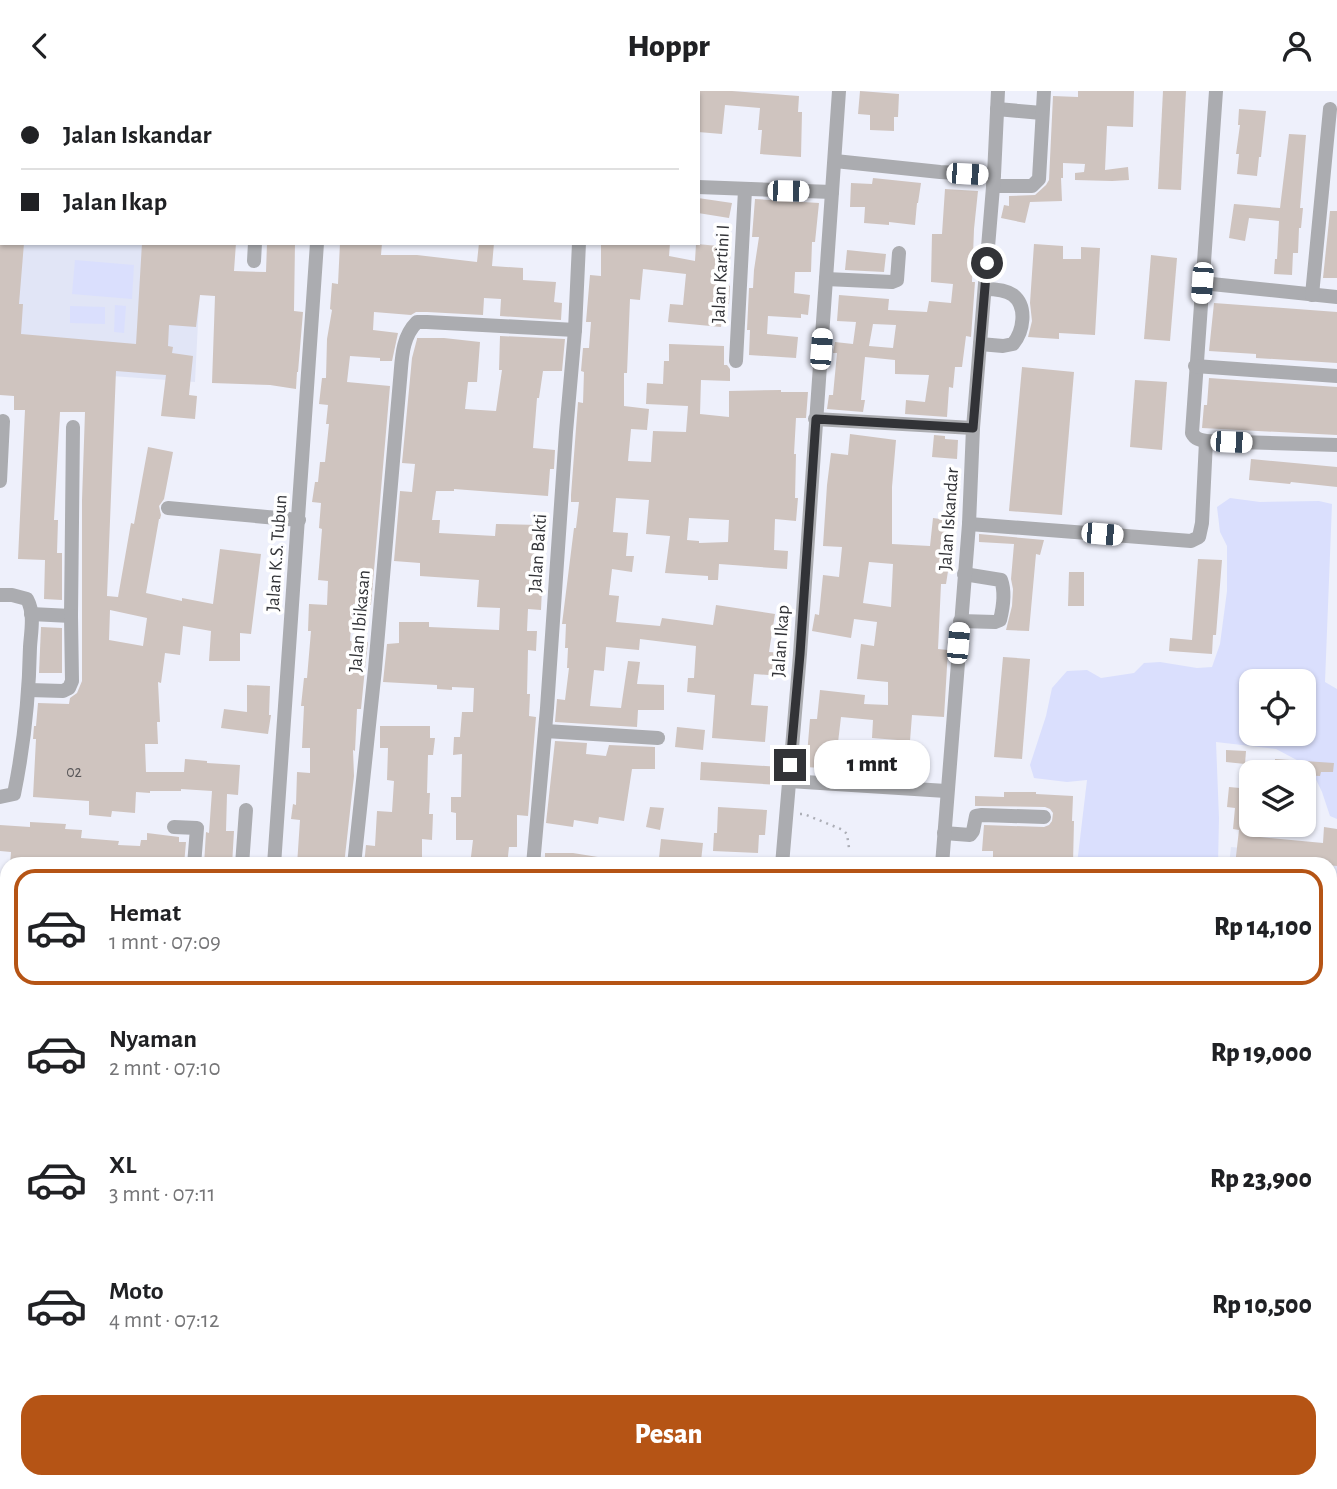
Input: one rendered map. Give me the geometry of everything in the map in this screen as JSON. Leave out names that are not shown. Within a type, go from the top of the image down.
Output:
[{"type":"street","name":"Jalan Ikap","points":[[783,857],[800,654],[839,91]]},
{"type":"street","name":"Jalan Iskandar","points":[[943,857],[973,428],[994,181],[998,91]]},
{"type":"street","points":[[835,161],[1032,187],[1039,179],[1044,91]]},
{"type":"street","points":[[1216,91],[1192,433],[1198,439],[1206,441],[1337,445]]},
{"type":"street","points":[[997,109],[1042,113]]},
{"type":"street","points":[[1312,295],[1330,109]]},
{"type":"street","points":[[700,187],[832,192]]},
{"type":"street","name":"Jalan Kartini I","points":[[736,361],[745,190]]},
{"type":"street","points":[[254,261],[255,245]]},
{"type":"street","name":"Jalan K.S. Tubun","points":[[275,857],[317,245]]},
{"type":"street","name":"Jalan Bakti","points":[[534,857],[575,330],[579,245]]},
{"type":"street","points":[[825,279],[892,282],[898,277],[899,253]]},
{"type":"street","points":[[1202,283],[1337,297]]},
{"type":"street","points":[[980,344],[1013,344],[1022,325],[1021,306],[1014,295],[985,289]]},
{"type":"street","name":"Jalan Ibikasan","points":[[355,857],[375,670],[400,380],[405,342],[410,329],[416,322],[575,330]]},
{"type":"street","points":[[1195,366],[1337,376]]},
{"type":"street","points":[[816,419],[973,428]]},
{"type":"street","points":[[0,481],[3,421]]},
{"type":"street","points":[[29,690],[63,691],[69,688],[72,681],[73,427]]},
{"type":"street","points":[[968,524],[1191,541],[1199,537],[1202,523],[1206,441]]},
{"type":"street","points":[[168,508],[299,520]]},
{"type":"street","points":[[960,621],[995,622],[1000,620],[1001,614],[1001,580],[964,574]]},
{"type":"street","points":[[0,595],[27,599],[32,614],[29,690],[20,760],[14,794],[0,797]]},
{"type":"street","points":[[32,614],[71,616]]},
{"type":"street","points":[[545,731],[658,739]]},
{"type":"street","points":[[789,781],[947,791]]},
{"type":"street","points":[[243,857],[246,810]]},
{"type":"street","points":[[944,834],[970,835],[976,816],[1044,817]]},
{"type":"street","points":[[174,827],[197,828],[195,857]]},
{"type":"path","points":[[786,813],[804,814],[843,830],[847,834],[849,848]]},
{"type":"shaded area","points":[[0,245],[202,245],[195,382],[0,368]]},
{"type":"shaded area","points":[[75,260],[134,265],[132,299],[72,294]]},
{"type":"shaded area","points":[[115,305],[126,306],[124,333],[114,332]]},
{"type":"shaded area","points":[[70,306],[105,307],[105,324],[70,323]]},
{"type":"shaded area","points":[[1230,498],[1260,502],[1319,501],[1332,504],[1325,682],[1337,689],[1337,819],[1330,816],[1316,780],[1316,760],[1297,760],[1276,749],[1250,746],[1316,746],[1316,669],[1239,669],[1239,745],[1216,742],[1218,857],[1078,857],[1087,780],[1067,782],[1034,778],[1030,765],[1052,688],[1067,671],[1087,670],[1101,678],[1134,673],[1144,663],[1212,667],[1220,644],[1227,591],[1227,546],[1220,532],[1217,507]]},
{"type":"shaded area","points":[[1231,847],[1337,857],[1230,857]]},
{"type":"building","points":[[700,91],[799,96],[798,112],[802,112],[801,157],[760,154],[760,108],[725,105],[722,134],[700,132]]},
{"type":"building","points":[[860,91],[899,94],[894,131],[870,130],[870,115],[858,114]]},
{"type":"building","points":[[1078,91],[1134,91],[1133,127],[1107,126],[1105,170],[1128,167],[1129,180],[1075,180],[1075,173],[1084,172],[1085,164],[1063,163],[1062,201],[1030,202],[1025,223],[1001,218],[1004,205],[1009,206],[1009,196],[1035,195],[1046,185],[1049,180],[1053,96],[1078,97]]},
{"type":"building","points":[[1163,91],[1186,91],[1181,190],[1158,189]]},
{"type":"building","points":[[1239,109],[1266,111],[1257,176],[1237,174]]},
{"type":"building","points":[[1289,134],[1306,135],[1301,228],[1298,253],[1293,253],[1292,275],[1274,274],[1279,221],[1249,218],[1245,241],[1229,238],[1234,204],[1280,208]]},
{"type":"building","points":[[873,178],[921,183],[915,225],[864,223],[865,207],[850,207],[851,183],[872,184]]},
{"type":"building","points":[[945,189],[978,191],[974,229],[972,282],[975,282],[971,337],[966,336],[962,367],[955,367],[953,388],[949,387],[947,417],[905,414],[906,400],[925,402],[929,375],[895,374],[895,360],[865,357],[861,400],[865,400],[863,412],[827,409],[829,395],[833,395],[837,353],[833,353],[835,342],[853,344],[856,322],[837,321],[839,295],[889,299],[888,310],[927,312],[929,301],[951,303],[953,284],[931,282],[932,234],[942,234]],"holes":[[[873,324],[896,325],[893,348],[869,346]]]},
{"type":"building","points":[[700,198],[732,203],[729,218],[700,213]]},
{"type":"building","points":[[755,199],[819,203],[815,242],[812,242],[811,272],[795,272],[794,293],[810,295],[808,315],[801,314],[801,318],[768,316],[767,334],[798,337],[796,358],[749,355],[749,288],[753,288],[759,237],[752,237]]},
{"type":"building","points":[[1330,211],[1337,211],[1337,278],[1323,278]]},
{"type":"building","points":[[1034,244],[1063,246],[1063,259],[1081,259],[1081,247],[1100,248],[1095,335],[1059,333],[1059,339],[1028,337],[1032,321],[1030,303]]},
{"type":"building","points":[[0,245],[24,245],[19,304],[23,304],[21,334],[136,344],[142,245],[236,245],[234,271],[266,272],[267,245],[295,245],[294,311],[303,312],[296,389],[270,385],[212,383],[215,296],[200,295],[196,327],[169,325],[168,346],[173,347],[172,353],[193,356],[189,395],[197,396],[195,419],[161,416],[166,375],[116,371],[107,596],[118,597],[148,447],[173,452],[164,499],[159,506],[161,515],[146,593],[213,604],[220,549],[261,554],[251,634],[240,633],[240,661],[209,661],[211,631],[183,626],[180,655],[165,653],[161,683],[158,682],[158,744],[145,744],[146,772],[184,772],[185,759],[240,765],[238,795],[227,794],[226,831],[234,831],[232,857],[204,857],[212,791],[181,789],[136,792],[135,813],[112,811],[111,817],[89,815],[89,801],[33,797],[36,739],[33,739],[38,703],[69,704],[82,681],[85,412],[60,412],[54,520],[58,520],[57,553],[62,553],[62,600],[44,599],[45,560],[18,559],[25,410],[14,410],[14,396],[0,395]],"holes":[[[110,610],[147,618],[143,646],[109,640]]]},
{"type":"building","points":[[340,245],[382,245],[381,255],[417,255],[477,262],[479,245],[494,245],[492,266],[523,268],[523,280],[556,282],[554,302],[562,303],[561,320],[500,316],[501,299],[484,298],[483,315],[374,312],[373,330],[398,333],[392,361],[350,356],[347,382],[390,386],[371,605],[353,604],[350,641],[368,642],[361,709],[357,709],[355,751],[353,750],[354,776],[345,857],[298,857],[300,820],[291,819],[293,804],[296,805],[297,772],[310,773],[310,748],[302,748],[304,706],[301,706],[304,678],[307,678],[311,631],[308,631],[309,604],[327,605],[328,581],[318,580],[321,503],[312,502],[320,462],[325,462],[328,405],[319,404],[322,378],[326,378],[332,283],[338,284]]},
{"type":"building","points":[[601,245],[670,245],[669,256],[695,261],[696,245],[731,247],[729,304],[723,304],[721,327],[668,322],[670,304],[683,305],[686,274],[643,269],[640,300],[630,299],[624,406],[649,409],[647,430],[631,429],[628,461],[651,462],[653,431],[686,432],[688,406],[646,404],[647,383],[663,384],[664,361],[669,361],[669,344],[724,346],[724,365],[730,369],[730,381],[701,380],[700,414],[729,417],[729,391],[808,392],[806,418],[796,418],[796,521],[775,519],[774,550],[788,551],[787,569],[719,564],[718,580],[708,580],[708,576],[665,573],[670,536],[646,534],[649,500],[616,498],[613,532],[628,533],[626,556],[634,556],[632,572],[612,569],[609,595],[619,596],[616,622],[660,626],[662,618],[713,625],[716,605],[775,614],[769,652],[782,653],[781,676],[754,674],[751,705],[768,706],[765,742],[712,738],[715,695],[687,692],[688,678],[694,678],[696,646],[640,639],[639,650],[606,647],[604,671],[594,670],[590,706],[621,708],[628,661],[640,662],[637,684],[664,685],[664,710],[638,710],[637,727],[555,722],[557,699],[565,700],[569,668],[568,648],[565,648],[566,624],[562,624],[579,502],[571,502],[578,402],[583,403],[583,348],[589,348],[591,322],[586,322],[590,275],[601,276]],"holes":[[[689,518],[729,520],[728,542],[699,543],[687,540]]]},
{"type":"building","points":[[847,250],[886,254],[884,272],[845,270]]},
{"type":"building","points":[[1151,255],[1177,258],[1170,341],[1144,339]]},
{"type":"building","points":[[1214,303],[1337,312],[1337,363],[1256,358],[1256,354],[1209,351]]},
{"type":"building","points":[[500,336],[565,339],[562,371],[543,371],[537,398],[533,448],[555,450],[548,496],[454,489],[436,491],[432,520],[440,520],[439,533],[495,536],[496,524],[539,525],[538,542],[535,542],[533,587],[542,588],[541,610],[528,609],[527,631],[537,631],[536,651],[528,650],[529,716],[536,717],[528,816],[517,815],[517,847],[509,847],[508,857],[471,857],[473,840],[456,840],[456,813],[451,812],[451,797],[461,797],[462,754],[453,755],[454,737],[460,737],[462,712],[473,712],[474,688],[452,687],[452,690],[437,689],[437,685],[383,682],[387,644],[399,643],[399,622],[429,622],[429,627],[499,630],[500,608],[477,607],[479,580],[420,576],[420,563],[394,561],[400,491],[412,492],[415,464],[402,463],[412,358],[417,338],[480,342],[477,382],[468,382],[465,409],[496,411],[502,370],[499,370]]},
{"type":"building","points":[[1022,367],[1074,372],[1062,515],[1009,511]]},
{"type":"building","points":[[1209,378],[1337,387],[1337,435],[1202,428]]},
{"type":"building","points":[[1135,380],[1167,382],[1162,450],[1130,447]]},
{"type":"building","points":[[850,434],[896,440],[892,487],[892,544],[930,546],[933,518],[956,521],[946,584],[941,584],[938,649],[948,650],[944,717],[912,715],[910,741],[872,738],[873,720],[841,717],[837,751],[864,753],[863,771],[806,767],[810,719],[817,719],[820,690],[865,695],[864,704],[888,705],[888,682],[857,679],[861,644],[874,646],[877,622],[854,619],[851,638],[812,631],[815,614],[819,615],[823,575],[839,577],[842,547],[823,546],[831,453],[848,455]],"holes":[[[869,562],[893,564],[891,607],[863,603]]]},
{"type":"building","points":[[934,435],[958,440],[957,459],[932,457]]},
{"type":"building","points":[[1251,459],[1337,467],[1337,487],[1249,480]]},
{"type":"building","points":[[979,534],[1044,540],[1040,555],[1036,554],[1029,631],[1006,630],[1012,606],[1014,544],[979,542]]},
{"type":"building","points":[[1198,559],[1222,560],[1212,654],[1169,651],[1170,638],[1192,640]]},
{"type":"building","points":[[1069,572],[1084,572],[1084,606],[1068,606]]},
{"type":"building","points":[[41,627],[62,628],[62,673],[39,673]]},
{"type":"building","points":[[1003,657],[1030,659],[1022,759],[994,757]]},
{"type":"building","points":[[247,685],[270,686],[271,715],[268,734],[221,728],[224,709],[247,712]]},
{"type":"building","points":[[380,726],[430,726],[430,738],[435,738],[433,755],[428,755],[427,793],[430,793],[429,814],[433,814],[432,840],[422,839],[422,857],[365,857],[366,845],[375,846],[377,811],[392,812],[394,781],[387,780],[388,748],[380,748]]},
{"type":"building","points":[[677,727],[705,730],[703,750],[675,747]]},
{"type":"building","points":[[555,741],[587,743],[586,754],[606,756],[609,745],[655,747],[655,769],[632,769],[624,821],[599,817],[598,824],[574,820],[573,827],[546,823]]},
{"type":"building","points":[[1226,750],[1246,751],[1245,760],[1239,760],[1239,763],[1226,762]]},
{"type":"building","points":[[701,762],[781,767],[779,785],[700,780]]},
{"type":"building","points":[[1316,762],[1334,763],[1333,772],[1321,772],[1320,776],[1316,776]]},
{"type":"building","points":[[1229,787],[1239,788],[1239,830],[1233,829],[1235,808],[1227,807]]},
{"type":"building","points":[[1004,792],[1073,796],[1073,857],[993,857],[993,851],[982,851],[984,825],[1044,827],[1052,821],[1053,813],[1045,807],[975,806],[975,796],[1004,797]]},
{"type":"building","points":[[650,807],[664,808],[660,830],[646,827]]},
{"type":"building","points":[[718,807],[767,810],[765,835],[759,835],[758,853],[713,851]]},
{"type":"building","points":[[30,822],[66,824],[65,829],[82,830],[81,838],[119,841],[118,845],[140,846],[141,840],[147,840],[147,833],[179,837],[179,842],[186,842],[185,857],[11,857],[11,852],[0,851],[0,825],[30,827]]},
{"type":"building","points":[[1324,827],[1337,829],[1337,857],[1236,857],[1239,830],[1239,837],[1323,843]]},
{"type":"building","points":[[661,839],[703,843],[701,857],[659,857]]},
{"type":"building","points":[[545,853],[573,853],[598,857],[545,857]]},
{"type":"route","points":[[790,765],[816,419],[973,428],[987,263]]}]
